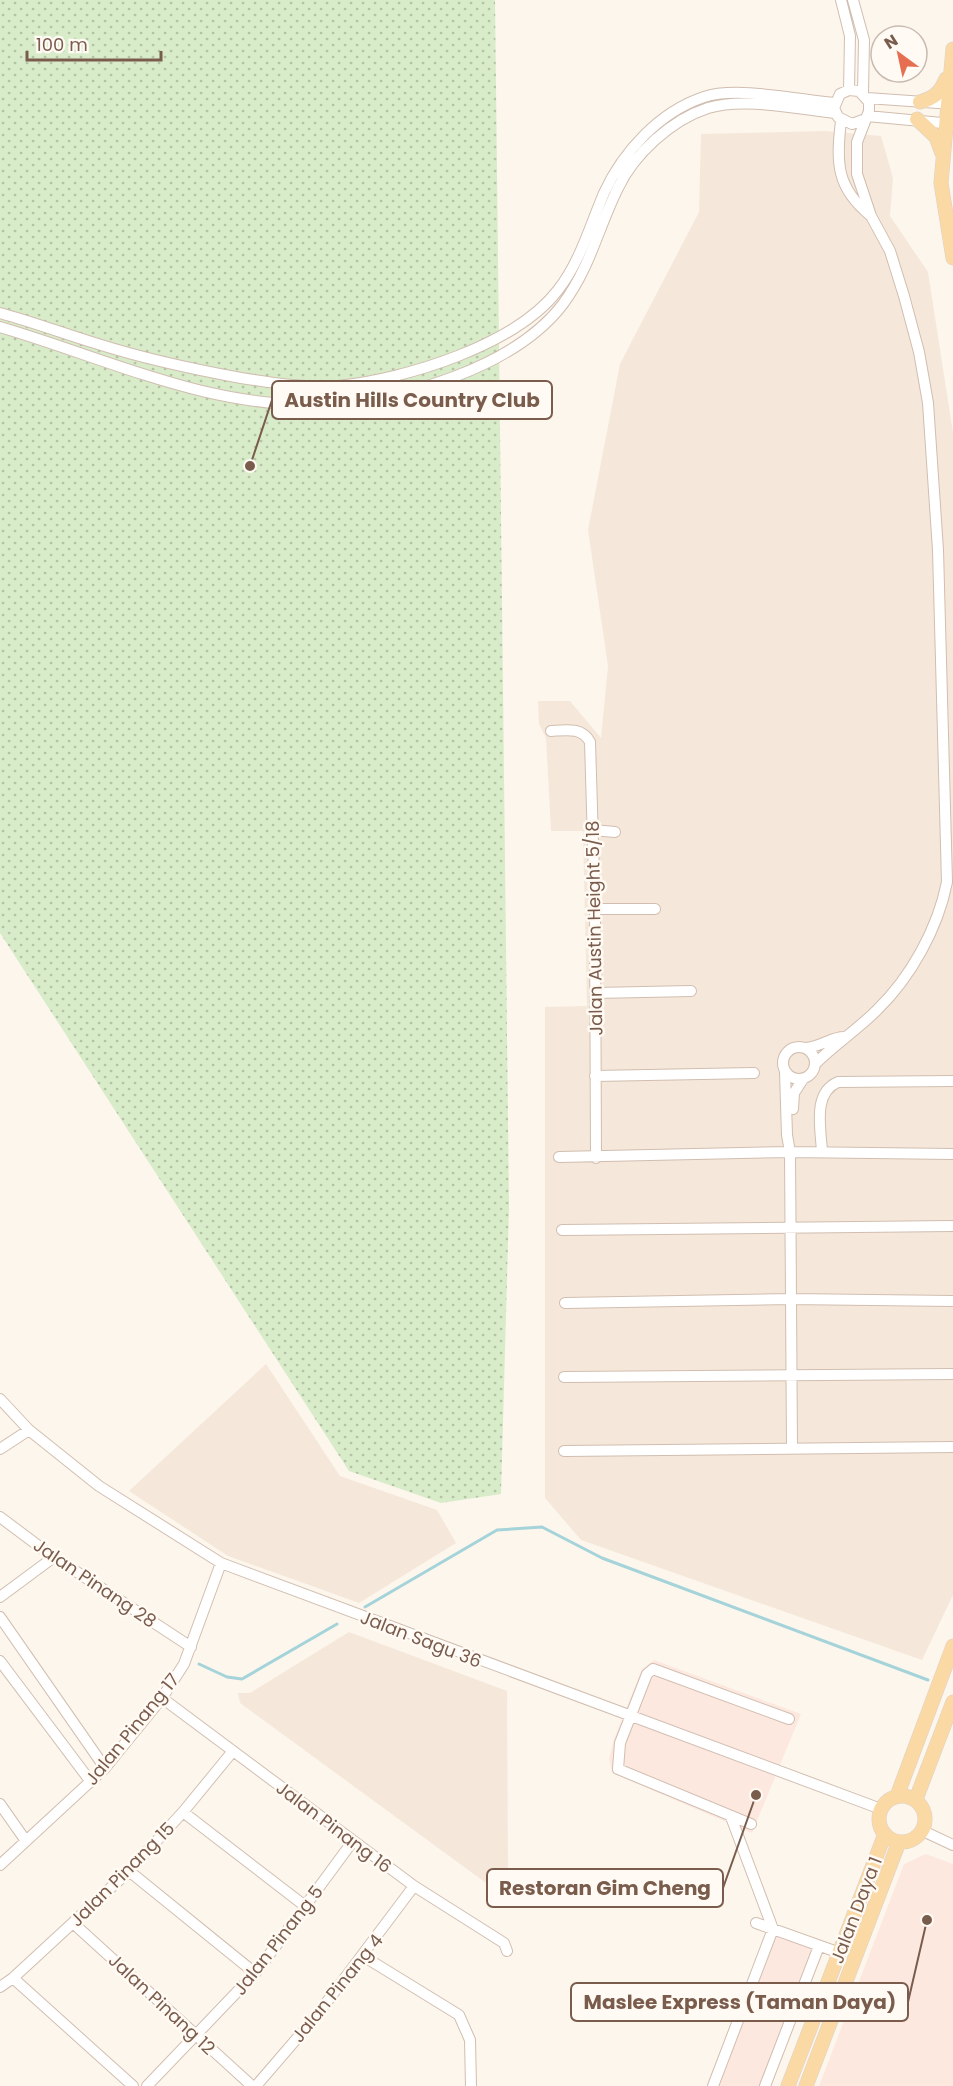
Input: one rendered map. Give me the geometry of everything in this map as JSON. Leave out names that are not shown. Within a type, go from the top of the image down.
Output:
[{"type":"main road","points":[[953,49],[950,70],[949,123],[941,183],[953,258]]},
{"type":"main road","points":[[920,102],[932,99],[941,91],[950,70]]},
{"type":"main road","points":[[917,119],[936,137],[943,155]]},
{"type":"main road","points":[[897,1796],[953,1646]]},
{"type":"main road","points":[[916,1799],[953,1702]]},
{"type":"main road","points":[[897,1796],[916,1799],[925,1810],[923,1830],[913,1840],[899,1842],[885,1834],[879,1822],[881,1809],[890,1798],[897,1796]]},
{"type":"main road","name":"Jalan Daya 1","points":[[789,2086],[885,1834]]},
{"type":"main road","name":"Jalan Daya 1","points":[[806,2086],[899,1842]]},
{"type":"street","points":[[841,0],[849,36],[849,90]]},
{"type":"street","points":[[792,1448],[788,1227],[794,1093],[803,1079],[811,1074],[815,1064],[888,999],[914,962],[944,897],[947,866],[938,550],[928,403],[919,352],[904,296],[887,245],[871,216],[859,184],[856,164],[857,142],[870,107],[865,96],[865,48],[853,0]]},
{"type":"street","points":[[871,216],[852,197],[840,173],[837,112],[840,94],[849,90],[865,96],[950,103]]},
{"type":"street","points":[[0,313],[175,366],[291,386],[338,386],[398,375],[482,344],[540,311],[560,288],[571,269],[605,192],[633,146],[658,123],[685,105],[705,96],[732,93],[837,112],[852,124],[865,118],[917,119],[949,123]]},
{"type":"street","points":[[0,327],[114,367],[224,397],[276,404],[330,404],[429,385],[475,368],[518,346],[562,305],[590,258],[617,189],[629,168],[671,128],[710,108],[733,105],[837,112]]},
{"type":"street","name":"Jalan Austin Height 5/18","points":[[551,731],[576,730],[586,734],[590,742],[596,909],[596,1158]]},
{"type":"street","points":[[593,830],[615,832]]},
{"type":"street","points":[[596,909],[655,909]]},
{"type":"street","points":[[596,993],[691,991]]},
{"type":"street","points":[[790,1147],[787,1135],[783,1062],[787,1053],[795,1048],[824,1045],[837,1037],[844,1037]]},
{"type":"street","points":[[805,1048],[813,1055],[815,1064]]},
{"type":"street","points":[[785,1072],[793,1078],[803,1079]]},
{"type":"street","points":[[595,1076],[754,1073]]},
{"type":"street","points":[[822,1152],[820,1108],[822,1098],[830,1085],[838,1082],[953,1081]]},
{"type":"street","points":[[559,1157],[596,1158],[790,1147],[822,1152],[953,1154]]},
{"type":"street","points":[[562,1230],[953,1226]]},
{"type":"street","points":[[565,1303],[790,1299],[953,1301]]},
{"type":"street","points":[[564,1377],[953,1374]]},
{"type":"street","name":"Jalan Sagu 36","points":[[0,1399],[29,1430],[99,1486],[221,1563],[631,1718],[881,1809]]},
{"type":"street","points":[[0,1449],[29,1430]]},
{"type":"street","points":[[564,1451],[953,1447]]},
{"type":"street","name":"Jalan Pinang 28","points":[[0,1517],[54,1557],[191,1647]]},
{"type":"street","points":[[0,1597],[54,1557]]},
{"type":"street","name":"Jalan Pinang 17","points":[[0,1865],[105,1768],[162,1698],[184,1664],[221,1563]]},
{"type":"street","points":[[0,1617],[105,1768]]},
{"type":"street","points":[[0,1660],[91,1782]]},
{"type":"street","points":[[751,1824],[618,1769],[620,1743],[647,1674],[653,1669],[789,1719]]},
{"type":"street","name":"Jalan Pinang 16","points":[[162,1698],[414,1886],[504,1943],[507,1951]]},
{"type":"street","name":"Jalan Pinang 15","points":[[0,1987],[13,1978],[129,1871],[183,1812],[233,1751]]},
{"type":"street","points":[[0,1804],[27,1841]]},
{"type":"street","points":[[183,1812],[306,1906]]},
{"type":"street","points":[[714,2086],[773,1929],[731,1817]]},
{"type":"street","points":[[923,1830],[953,1845]]},
{"type":"street","name":"Jalan Pinang 5","points":[[147,2086],[255,1973],[353,1841]]},
{"type":"street","points":[[129,1871],[255,1973]]},
{"type":"street","name":"Jalan Pinang 4","points":[[254,2086],[363,1956],[414,1886]]},
{"type":"street","name":"Jalan Pinang 12","points":[[73,1923],[254,2086]]},
{"type":"street","points":[[756,1923],[840,1953]]},
{"type":"street","points":[[765,2086],[819,1946]]},
{"type":"street","points":[[363,1956],[459,2015],[470,2040],[471,2086]]},
{"type":"street","points":[[13,1978],[133,2086]]},
{"type":"shaded area","points":[[825,131],[881,136],[893,178],[890,216],[928,272],[953,433],[953,1595],[922,1660],[581,1540],[545,1498],[545,1007],[587,1006],[583,831],[551,831],[546,738],[539,724],[538,701],[570,701],[601,738],[608,666],[588,530],[620,364],[699,212],[701,134]]},
{"type":"shaded area","points":[[266,1364],[340,1476],[437,1510],[456,1543],[359,1603],[228,1556],[129,1491]]},
{"type":"shaded area","points":[[349,1632],[507,1691],[508,1872],[497,1891],[240,1703],[238,1693],[250,1693]]},
{"type":"shaded area","points":[[654,1660],[801,1714],[752,1833],[612,1773],[609,1758],[614,1739],[642,1669]]},
{"type":"shaded area","points":[[926,1854],[953,1864],[953,2086],[819,2086],[904,1864]]},
{"type":"shaded area","points":[[771,1925],[823,1944],[768,2086],[710,2086]]},
{"type":"green space","points":[[0,0],[495,0],[509,1207],[501,1494],[441,1503],[349,1471],[0,933]]},
{"type":"waterway","points":[[365,1607],[497,1530],[542,1527],[602,1558],[928,1680]]},
{"type":"waterway","points":[[199,1664],[227,1677],[242,1679],[337,1624]]},
{"type":"place","name":"Austin Hills Country Club","points":[[250,466]]},
{"type":"place","name":"Restoran Gim Cheng","points":[[756,1795]]},
{"type":"place","name":"Maslee Express (Taman Daya)","points":[[927,1920]]}]
